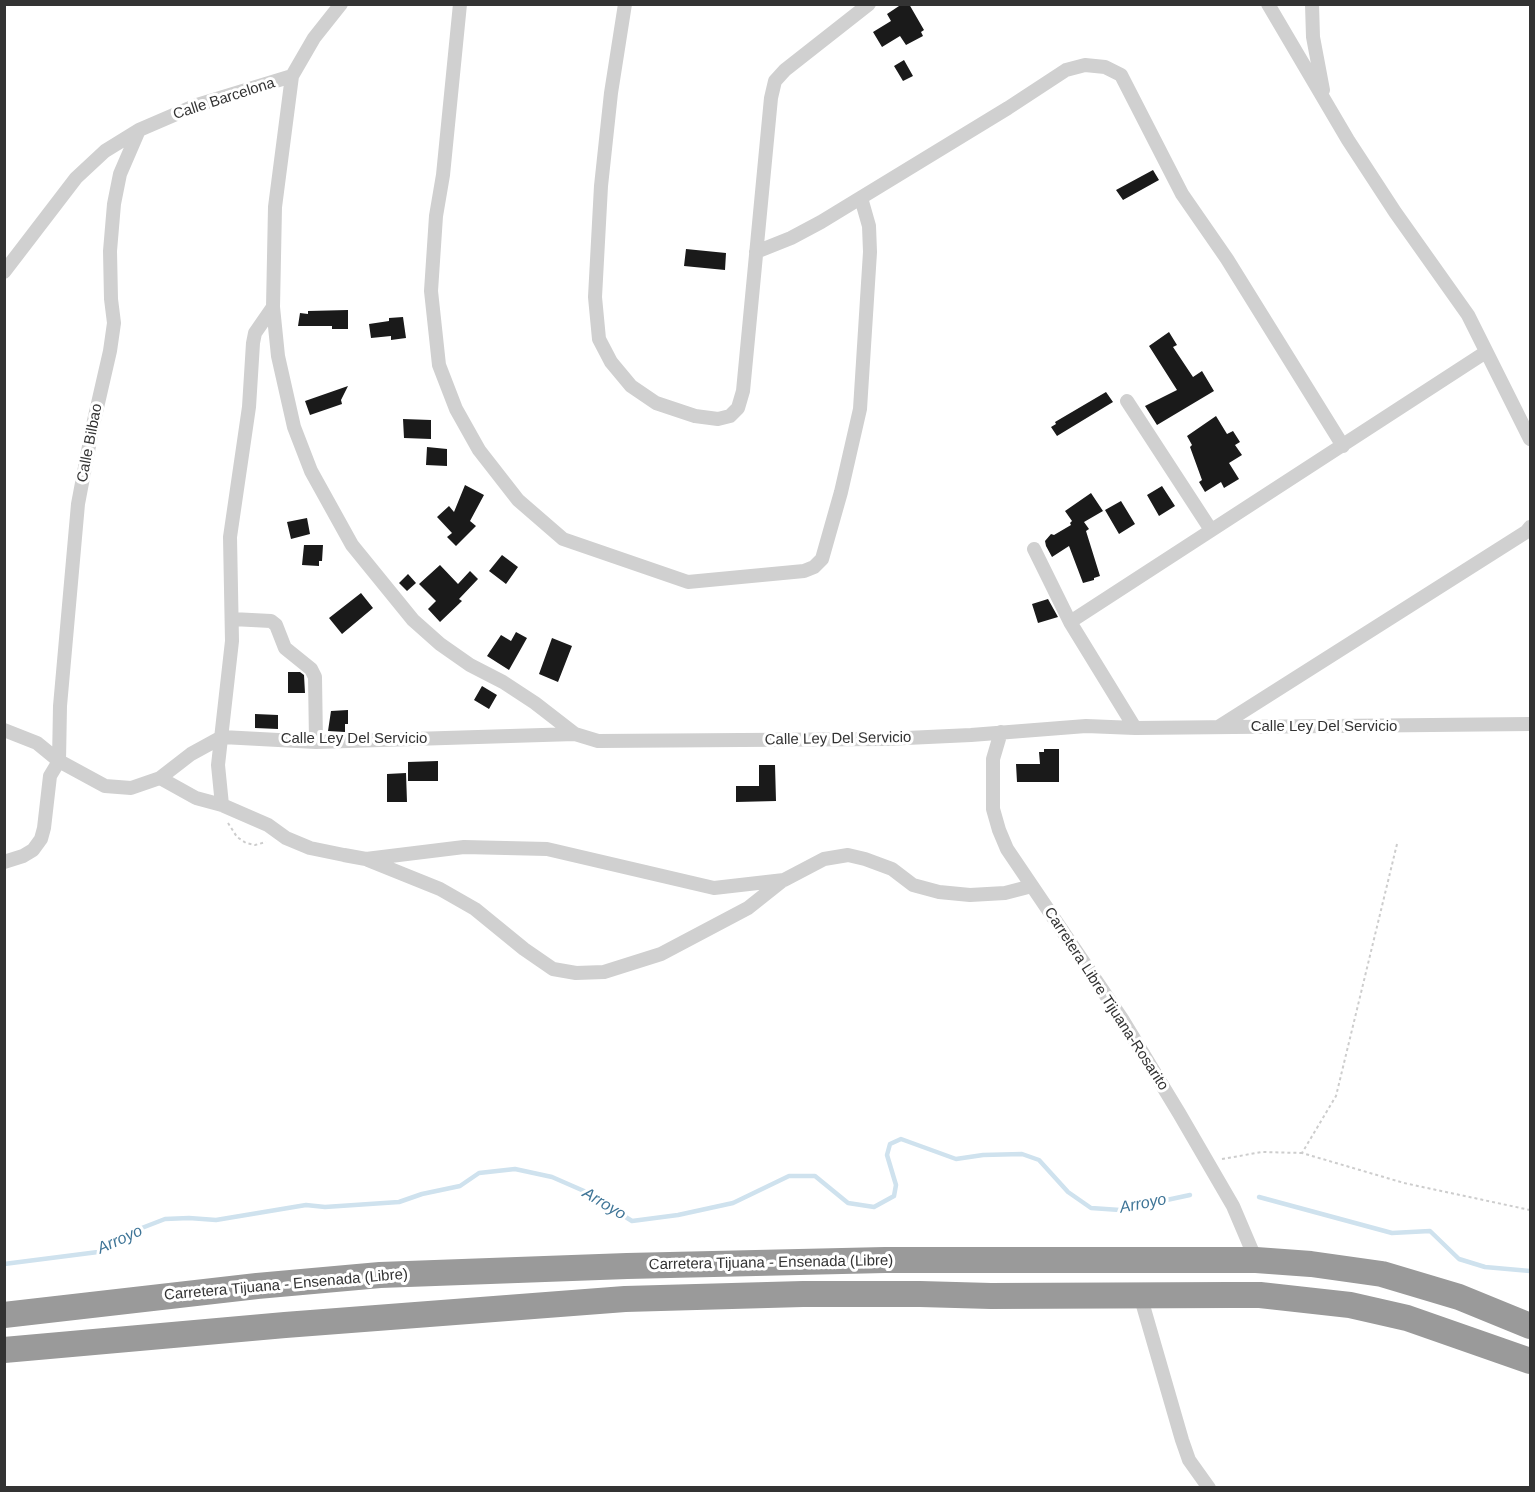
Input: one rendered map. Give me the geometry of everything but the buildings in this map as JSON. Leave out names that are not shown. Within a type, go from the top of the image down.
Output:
[{"type":"highway","name":"Carretera Tijuana - Ensenada (Libre)","points":[[4,1315],[380,1275],[520,1269],[873,1261],[1256,1260],[1311,1264],[1382,1274],[1459,1297],[1530,1326]]},
{"type":"highway","name":"Carretera Tijuana - Ensenada (Libre)","points":[[4,1350],[625,1299],[802,1294],[1260,1295],[1350,1305],[1407,1318],[1530,1361]]},
{"type":"highway","points":[[50,1345],[60,1338],[108,1327],[117,1322],[121,1315],[123,1301]]},
{"type":"street","points":[[340,4],[314,38],[292,76],[275,207],[273,307],[278,356],[294,427],[311,471],[352,545],[413,620],[440,645],[527,697],[575,734]]},
{"type":"street","points":[[460,4],[443,175],[436,216],[430,291],[439,365],[456,409],[479,450],[518,500],[563,539],[688,582],[804,571],[814,567],[822,559],[841,492],[860,409],[870,252],[868,226],[861,198]]},
{"type":"street","points":[[625,4],[611,93],[601,186],[595,297],[599,339],[611,362],[631,386],[656,403],[695,416],[718,419],[730,416],[738,408],[743,391],[771,98],[775,81],[785,69],[869,4]]},
{"type":"street","points":[[1268,4],[1348,140],[1395,212],[1468,315],[1530,439]]},
{"type":"street","points":[[1312,4],[1313,37],[1324,98]]},
{"type":"street","points":[[756,252],[791,238],[861,198],[1066,70],[1085,65],[1105,67],[1121,75],[1182,194],[1227,259],[1343,446]]},
{"type":"street","name":"Calle Barcelona","points":[[4,272],[76,178],[105,151],[139,130],[197,105],[292,76]]},
{"type":"street","name":"Calle Bilbao","points":[[4,862],[33,850],[40,839],[44,828],[50,776],[59,761],[60,706],[78,504],[93,425],[111,351],[114,323],[110,251],[114,204],[120,174],[139,130]]},
{"type":"street","points":[[222,805],[218,765],[232,641],[230,537],[249,407],[252,343],[255,333],[273,307]]},
{"type":"street","points":[[1070,622],[1486,352]]},
{"type":"street","points":[[1127,401],[1211,530]]},
{"type":"street","points":[[1220,726],[1526,532],[1530,527]]},
{"type":"street","points":[[1034,549],[1070,622],[1136,728]]},
{"type":"street","points":[[232,619],[271,621],[276,625],[285,648],[311,669],[315,676],[316,742]]},
{"type":"street","name":"Calle Ley Del Servicio","points":[[222,737],[316,742],[575,734],[597,741],[885,740],[1086,726],[1136,728],[1530,724]]},
{"type":"street","points":[[4,730],[37,743],[59,761],[105,786],[131,788],[160,778],[192,754],[222,737]]},
{"type":"street","name":"Carretera Libre Tijuana-Rosarito","points":[[1001,732],[993,759],[993,810],[1007,849],[1122,1019],[1233,1206],[1256,1260]]},
{"type":"street","points":[[160,778],[196,798],[222,805],[268,825],[286,838],[310,848],[366,859],[440,889],[475,909],[524,950],[553,969],[576,973],[604,972],[661,954],[748,908],[784,880],[824,858],[848,855],[865,859],[892,869],[913,885],[939,892],[970,895],[1005,893],[1032,886]]},
{"type":"street","points":[[366,859],[464,847],[493,846],[547,849],[714,888],[784,880]]},
{"type":"street","points":[[1140,1295],[1189,1460],[1209,1488]]},
{"type":"path","points":[[222,805],[230,828],[246,843],[255,845],[286,838]]},
{"type":"path","points":[[1302,1153],[1336,1096],[1397,844]]},
{"type":"path","points":[[1207,1161],[1262,1152],[1302,1153],[1404,1183],[1530,1210]]},
{"type":"waterway","name":"Arroyo","points":[[4,1264],[98,1252],[134,1231],[165,1219],[216,1220],[306,1205],[325,1207],[399,1202],[422,1194],[460,1186],[479,1173],[515,1169],[552,1177],[584,1191],[632,1221],[678,1215],[733,1203],[789,1176],[815,1176],[848,1203],[874,1207],[894,1196],[896,1185],[887,1155],[890,1144],[901,1139],[956,1159],[983,1155],[1022,1154],[1039,1160],[1068,1192],[1091,1208],[1120,1210],[1190,1195]]},
{"type":"waterway","name":"Arroyo","points":[[1259,1197],[1392,1233],[1430,1231],[1459,1259],[1485,1267],[1530,1271]]}]
